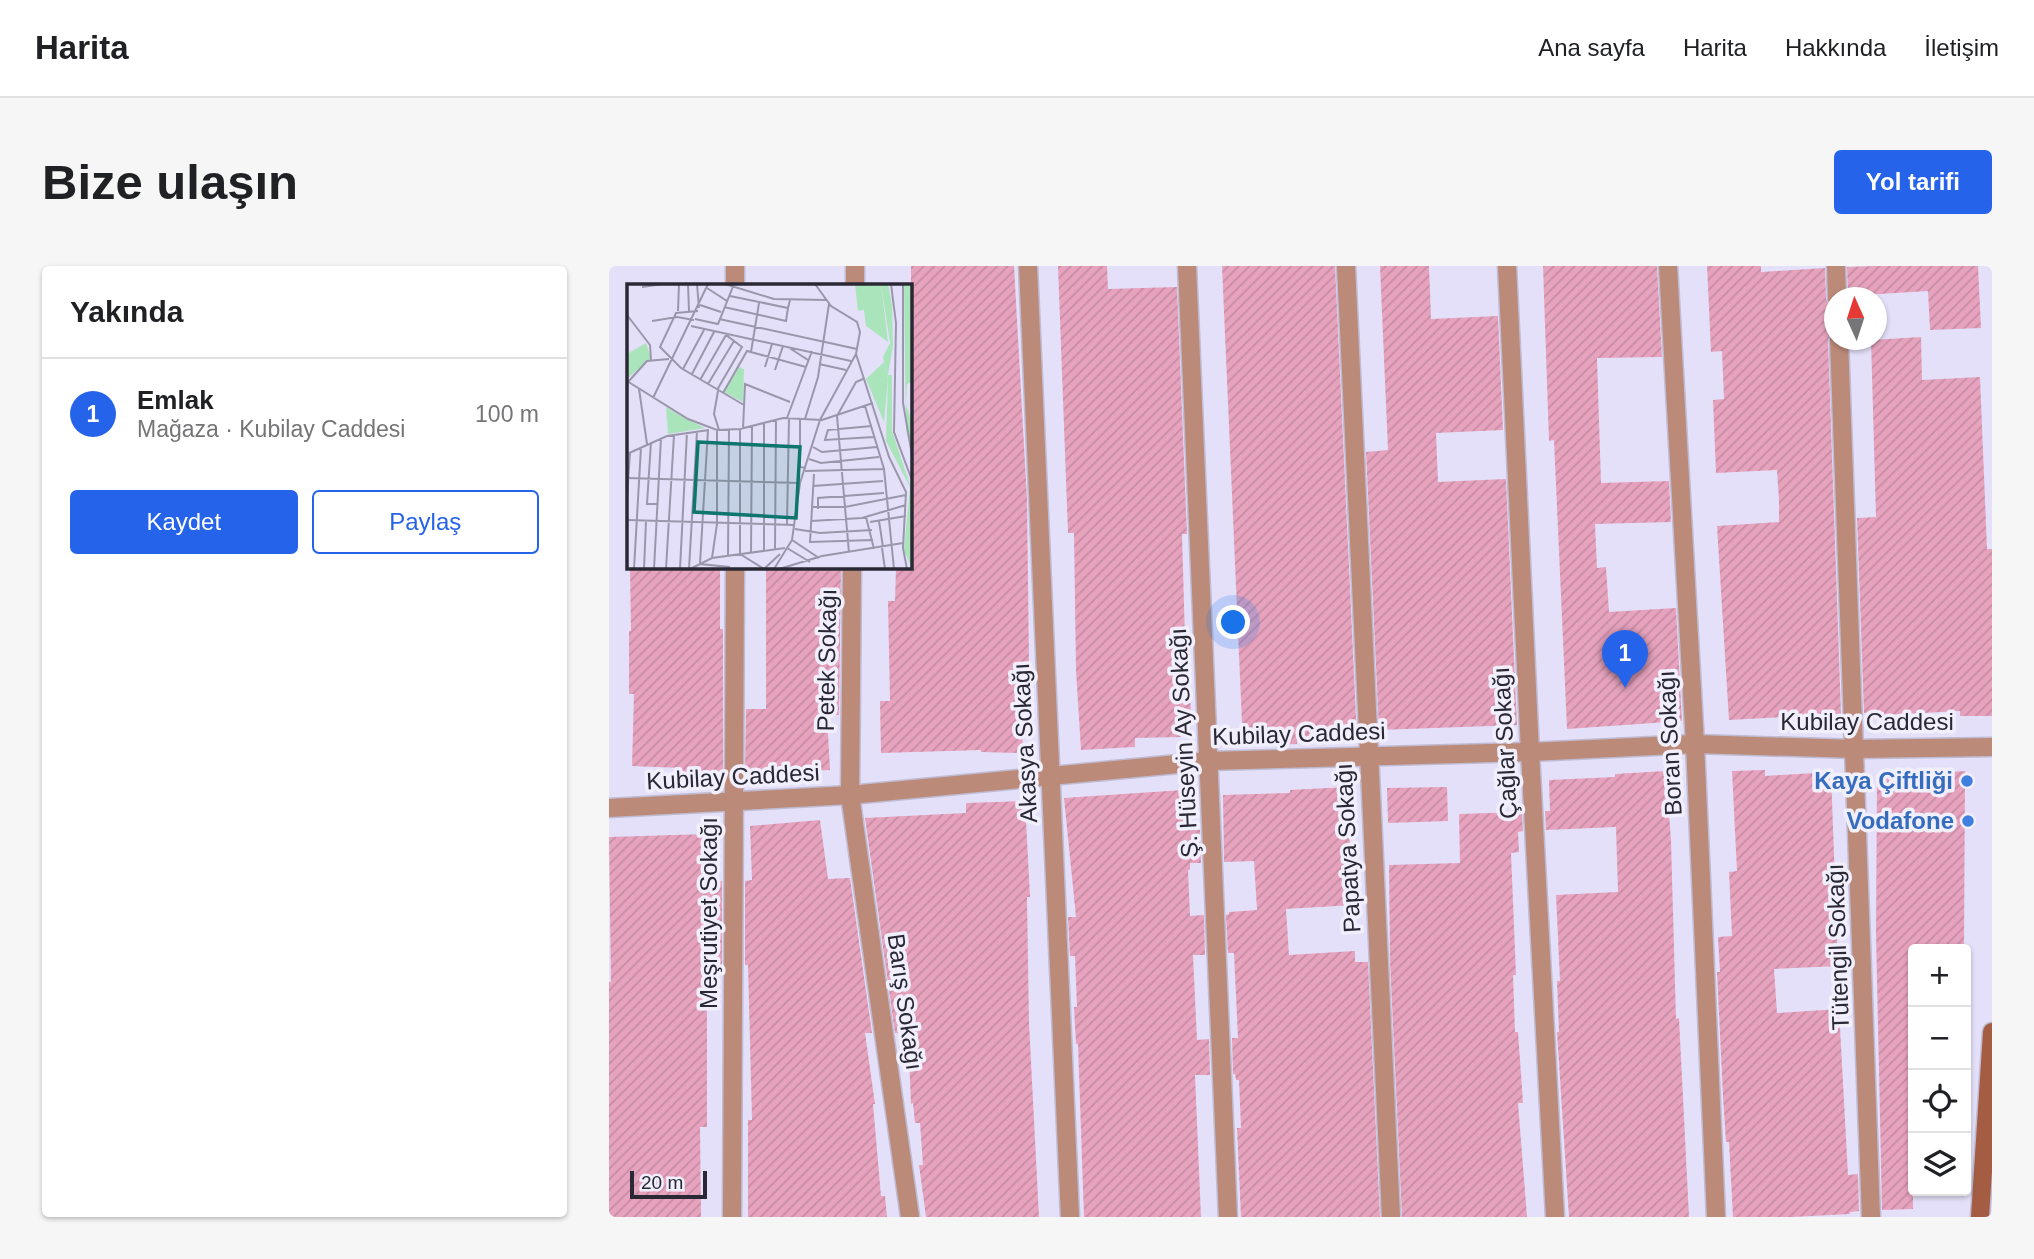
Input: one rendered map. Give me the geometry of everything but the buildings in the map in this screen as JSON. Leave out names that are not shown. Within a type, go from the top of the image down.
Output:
[{"type":"main road","points":[[1980,1217],[1992,1032]]},
{"type":"street","points":[[734,266],[734,284]]},
{"type":"street","points":[[855,266],[855,284]]},
{"type":"street","name":"Akasya Sokağı","points":[[1028,266],[1070,1217]]},
{"type":"street","name":"Ş. Hüseyin Ay Sokağı","points":[[1187,266],[1228,1217]]},
{"type":"street","name":"Papatya Sokağı","points":[[1346,266],[1391,1217]]},
{"type":"street","name":"Çağlar Sokağı","points":[[1507,266],[1555,1217]]},
{"type":"street","name":"Boran Sokağı","points":[[1668,266],[1695,744],[1716,1217]]},
{"type":"street","points":[[1836,266],[1837,287]]},
{"type":"street","name":"Tütengil Sokağı","points":[[1839,350],[1871,1217]]},
{"type":"street","name":"Meşrutiyet Sokağı","points":[[732,1217],[735,569]]},
{"type":"street","name":"Petek Sokağı","points":[[850,795],[852,569]]},
{"type":"street","name":"Kubilay Caddesi","points":[[609,808],[850,795],[1210,761],[1530,752],[1695,744],[1855,749],[1992,747]]},
{"type":"street","name":"Barış Sokağı","points":[[850,795],[910,1217]]},
{"type":"place","name":"Emlak","points":[[1625,688]]},
{"type":"place","name":"Kaya Çiftliği","points":[[1967,781]]},
{"type":"place","name":"Vodafone","points":[[1968,821]]}]
